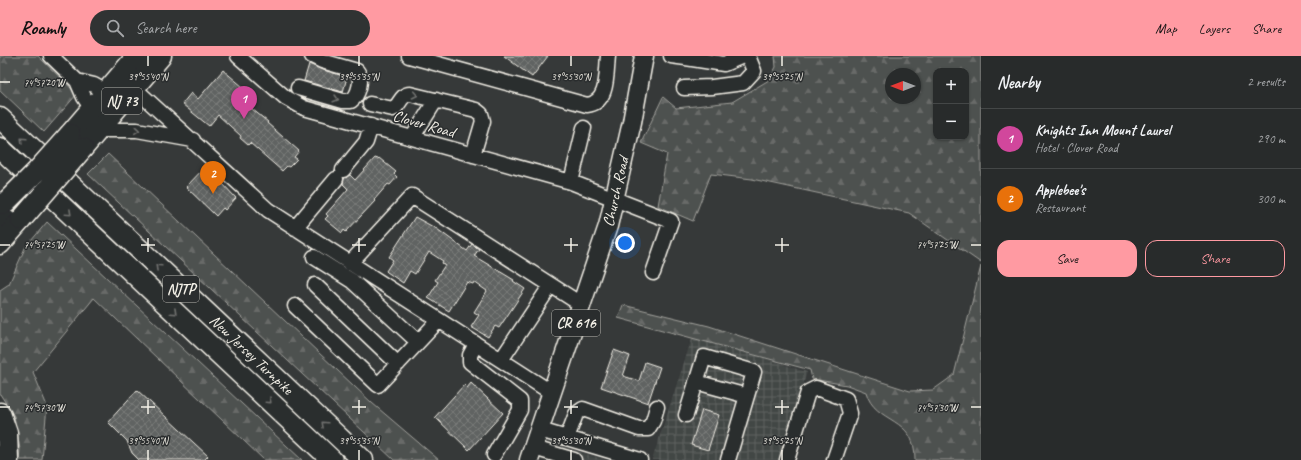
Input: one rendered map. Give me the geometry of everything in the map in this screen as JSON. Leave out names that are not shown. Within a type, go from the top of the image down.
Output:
[{"type":"highway","name":"NJ 73","points":[[7,212],[76,141],[92,109],[137,56]]},
{"type":"highway","name":"NJ 73","points":[[0,244],[7,212],[37,171],[76,141],[98,130],[161,56]]},
{"type":"highway","name":"New Jersey Turnpike","points":[[0,118],[363,460]]},
{"type":"highway","name":"New Jersey Turnpike","points":[[0,148],[332,460]]},
{"type":"highway","points":[[0,413],[7,433],[8,460]]},
{"type":"main road","name":"Church Road","points":[[532,454],[601,247],[614,199],[644,56]]},
{"type":"street","name":"Clover Road","points":[[238,56],[286,98],[297,105],[571,182],[671,221],[653,273]]},
{"type":"street","points":[[298,88],[343,101],[349,101],[355,97],[360,81],[357,71],[322,61],[312,56]]},
{"type":"street","points":[[409,56],[587,105],[596,104],[602,98],[608,56]]},
{"type":"street","points":[[671,56],[704,59],[724,64],[743,56]]},
{"type":"street","points":[[684,88],[712,87],[743,83],[754,71],[748,56]]},
{"type":"street","points":[[58,58],[77,81],[84,97],[92,109]]},
{"type":"street","points":[[77,81],[94,85],[106,92]]},
{"type":"street","points":[[134,87],[262,205],[552,393]]},
{"type":"street","points":[[370,104],[393,109],[407,94],[476,110],[481,114],[482,121],[473,155]]},
{"type":"street","points":[[412,138],[436,100]]},
{"type":"street","points":[[296,228],[366,142],[371,126]]},
{"type":"street","points":[[571,182],[584,128]]},
{"type":"street","points":[[98,130],[137,130],[193,140]]},
{"type":"street","points":[[350,263],[412,196],[582,305]]},
{"type":"street","points":[[314,257],[352,281],[418,342]]},
{"type":"street","points":[[315,285],[398,364]]},
{"type":"street","points":[[501,360],[551,285]]},
{"type":"street","points":[[296,306],[378,385],[439,320]]},
{"type":"street","points":[[476,344],[470,355],[470,362],[520,401],[520,410],[494,455]]},
{"type":"street","points":[[686,415],[704,357],[754,372],[728,460]]},
{"type":"street","points":[[696,382],[747,396]]},
{"type":"street","points":[[786,460],[808,392],[816,388],[846,399],[850,413],[834,460]]},
{"type":"street","points":[[567,438],[576,414],[583,408],[639,429],[648,429],[653,421],[657,407]]},
{"type":"street","points":[[540,430],[640,460]]},
{"type":"street","points":[[532,454],[574,460]]},
{"type":"shaded area","points":[[693,335],[807,372],[779,460],[652,460]]},
{"type":"shaded area","points":[[553,444],[606,460],[548,460]]},
{"type":"green space","points":[[0,56],[38,56],[77,94],[44,132],[0,90]]},
{"type":"green space","points":[[775,56],[981,56],[981,263],[909,213],[752,179],[711,174],[693,221],[658,206],[667,154],[641,143],[663,97],[676,108],[732,102],[769,80],[776,67]]},
{"type":"green space","points":[[108,154],[372,403],[439,460],[394,460],[88,174]]},
{"type":"green space","points":[[47,222],[302,460],[264,460],[94,298],[33,372],[47,406],[42,460],[19,460],[20,449],[14,416],[0,394],[0,290],[9,284],[25,248]]},
{"type":"green space","points":[[981,266],[981,460],[915,460],[914,446],[909,435],[902,427],[878,410],[871,403],[866,392],[847,385],[812,379],[810,370],[618,318],[623,305],[709,326],[910,391],[933,390],[954,375]]},
{"type":"building","points":[[504,56],[548,56],[532,77]]},
{"type":"building","points":[[309,64],[347,77],[343,92],[304,81]]},
{"type":"building","points":[[223,70],[243,87],[236,96],[268,122],[267,123],[299,151],[294,157],[297,159],[289,167],[287,166],[282,171],[250,143],[248,145],[240,138],[241,136],[218,115],[209,126],[182,104],[191,93],[198,99]]},
{"type":"building","points":[[375,158],[379,158],[396,172],[394,174],[397,177],[390,185],[388,184],[374,200],[375,201],[346,232],[344,230],[342,233],[325,219],[328,216],[326,214],[348,189],[343,184],[344,178],[350,175],[355,180]]},
{"type":"building","points":[[206,166],[236,198],[225,210],[223,208],[216,216],[186,187]]},
{"type":"building","points":[[415,217],[437,229],[467,251],[472,244],[479,249],[474,256],[514,280],[513,281],[525,289],[499,328],[495,326],[488,337],[471,327],[479,315],[474,312],[487,291],[474,282],[473,284],[467,282],[449,311],[428,298],[438,282],[435,280],[445,265],[442,263],[443,261],[429,252],[415,274],[410,271],[403,283],[386,271],[393,260],[389,257]]},
{"type":"building","points":[[614,350],[630,356],[623,376],[639,381],[645,362],[660,367],[648,403],[601,387]]},
{"type":"building","points":[[471,383],[503,413],[469,450],[435,417],[464,385],[467,388]]},
{"type":"building","points":[[137,390],[208,456],[204,460],[139,460],[132,453],[127,441],[108,422]]},
{"type":"building","points":[[702,410],[719,415],[708,450],[691,445]]},
{"type":"place","name":"Knights Inn Mount Laurel","points":[[244,119]]},
{"type":"place","name":"Applebee's","points":[[213,194]]}]
